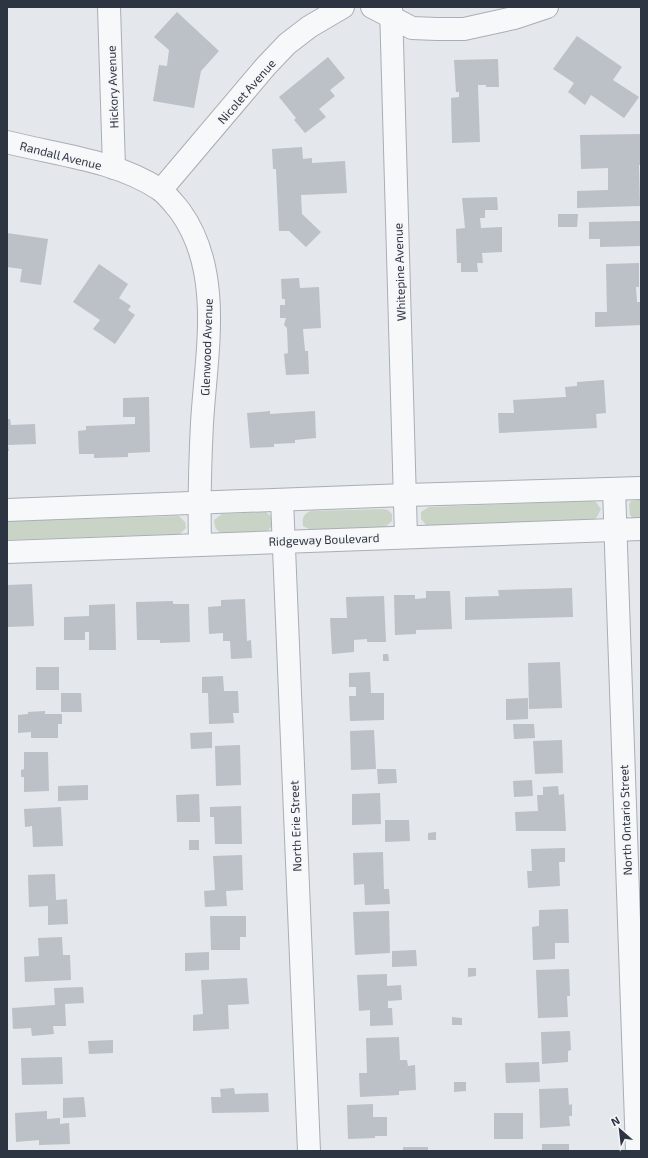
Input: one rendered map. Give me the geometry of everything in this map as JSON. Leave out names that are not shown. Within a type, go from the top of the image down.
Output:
[{"type":"street","name":"Hickory Avenue","points":[[110,7],[114,168]]},
{"type":"street","name":"Nicolet Avenue","points":[[161,190],[266,66],[287,44],[309,27],[344,7]]},
{"type":"street","points":[[372,7],[391,12],[412,28],[464,28],[514,18],[547,7]]},
{"type":"street","name":"Whitepine Avenue","points":[[391,12],[406,536]]},
{"type":"street","name":"Randall Avenue","points":[[7,142],[114,168]]},
{"type":"street","name":"Glenwood Avenue","points":[[114,168],[145,180],[161,190],[187,222],[196,240],[203,263],[208,294],[209,323],[202,424],[199,504],[200,544]]},
{"type":"street","points":[[7,510],[641,488]]},
{"type":"street","name":"North Ontario Street","points":[[614,489],[637,1151]]},
{"type":"street","name":"North Erie Street","points":[[282,500],[309,1151]]},
{"type":"street","name":"Ridgeway Boulevard","points":[[7,552],[406,536],[641,529]]},
{"type":"green space","points":[[641,499],[641,518],[633,518],[630,515],[629,505],[631,501]]},
{"type":"green space","points":[[596,502],[601,509],[597,517],[592,520],[430,526],[426,525],[421,519],[421,512],[429,507]]},
{"type":"green space","points":[[388,510],[392,514],[392,521],[384,528],[311,530],[303,526],[306,513],[311,511]]},
{"type":"green space","points":[[266,512],[273,518],[273,521],[272,526],[265,532],[223,533],[218,531],[215,527],[214,520],[222,514]]},
{"type":"green space","points":[[179,516],[185,522],[186,528],[180,534],[7,540],[7,521]]},
{"type":"building","points":[[177,12],[219,51],[201,71],[194,108],[153,101],[159,65],[167,66],[169,50],[154,37]]},
{"type":"building","points":[[577,36],[622,67],[613,80],[639,97],[624,118],[591,95],[585,105],[568,92],[574,83],[553,69]]},
{"type":"building","points":[[328,57],[345,78],[330,90],[335,96],[319,109],[326,117],[305,133],[294,120],[296,118],[279,97]]},
{"type":"building","points":[[498,59],[499,87],[486,87],[486,85],[478,85],[480,142],[452,143],[451,98],[459,97],[459,92],[456,92],[454,60]]},
{"type":"building","points":[[641,134],[641,165],[639,165],[640,206],[577,208],[577,191],[608,190],[608,168],[581,169],[580,135]]},
{"type":"building","points":[[302,147],[303,159],[312,158],[312,163],[345,161],[347,193],[301,195],[302,214],[321,232],[306,247],[289,231],[279,231],[276,169],[273,169],[272,149]]},
{"type":"building","points":[[497,197],[498,210],[485,210],[485,218],[480,218],[481,228],[502,227],[502,252],[482,253],[483,263],[477,263],[478,272],[461,272],[461,263],[457,263],[456,229],[465,228],[462,198]]},
{"type":"building","points":[[558,214],[578,214],[577,227],[558,227]]},
{"type":"building","points":[[641,221],[641,246],[600,247],[600,239],[589,239],[589,222]]},
{"type":"building","points":[[7,233],[48,239],[41,285],[20,282],[22,269],[7,267]]},
{"type":"building","points":[[639,263],[639,287],[636,287],[637,302],[640,302],[641,325],[595,327],[595,312],[607,312],[606,264]]},
{"type":"building","points":[[99,264],[128,284],[119,298],[131,306],[128,310],[135,315],[115,344],[93,329],[100,320],[73,302]]},
{"type":"building","points":[[299,278],[300,288],[319,287],[321,328],[303,329],[305,351],[308,351],[309,374],[286,375],[284,354],[288,353],[287,328],[284,325],[286,318],[280,318],[280,305],[285,305],[285,299],[282,299],[281,279]]},
{"type":"building","points":[[604,380],[606,413],[596,414],[597,428],[499,433],[498,413],[514,413],[513,400],[566,397],[565,387],[577,386],[577,382]]},
{"type":"building","points":[[149,397],[150,452],[128,453],[128,457],[94,458],[94,454],[79,454],[78,431],[86,430],[86,426],[135,424],[135,417],[123,417],[123,398]]},
{"type":"building","points":[[270,411],[270,414],[315,411],[316,438],[295,440],[295,443],[274,444],[274,447],[250,448],[247,413]]},
{"type":"building","points":[[7,419],[10,419],[11,425],[35,424],[36,444],[8,445],[9,451],[7,451]]},
{"type":"building","points":[[32,584],[34,626],[7,627],[7,585]]},
{"type":"building","points":[[572,588],[573,617],[465,620],[465,597],[499,596],[498,590]]},
{"type":"building","points":[[426,591],[450,591],[452,629],[416,630],[416,634],[395,635],[394,595],[415,595],[415,599],[426,598]]},
{"type":"building","points":[[384,596],[386,642],[367,642],[367,639],[354,640],[354,652],[332,654],[330,618],[347,618],[346,597]]},
{"type":"building","points":[[245,599],[247,641],[251,640],[252,658],[231,659],[230,641],[223,641],[223,633],[209,634],[208,607],[221,606],[221,600]]},
{"type":"building","points":[[173,601],[173,604],[189,604],[190,642],[160,643],[160,640],[137,640],[136,602]]},
{"type":"building","points":[[115,604],[116,650],[89,650],[89,632],[85,632],[85,640],[64,640],[64,617],[89,616],[89,605]]},
{"type":"building","points":[[383,654],[388,654],[389,661],[383,661]]},
{"type":"building","points":[[560,662],[562,708],[529,709],[528,663]]},
{"type":"building","points":[[36,667],[59,667],[59,690],[36,690]]},
{"type":"building","points":[[370,672],[371,693],[384,693],[384,720],[350,721],[349,696],[356,696],[356,687],[349,687],[349,673]]},
{"type":"building","points":[[223,676],[224,691],[238,691],[239,713],[233,713],[234,723],[209,724],[208,693],[202,693],[202,677]]},
{"type":"building","points":[[61,693],[81,693],[82,712],[61,712]]},
{"type":"building","points":[[528,698],[528,719],[506,720],[506,699]]},
{"type":"building","points":[[45,711],[45,714],[62,714],[62,724],[58,724],[58,738],[31,738],[31,732],[18,733],[18,715],[28,714],[28,712]]},
{"type":"building","points":[[513,724],[534,724],[535,738],[514,739]]},
{"type":"building","points":[[374,730],[376,769],[351,770],[350,731]]},
{"type":"building","points":[[212,732],[212,748],[191,749],[190,733]]},
{"type":"building","points":[[562,740],[563,773],[535,774],[533,741]]},
{"type":"building","points":[[240,745],[241,785],[216,786],[215,746]]},
{"type":"building","points":[[24,752],[48,752],[49,791],[24,792],[24,777],[21,777],[21,770],[24,769]]},
{"type":"building","points":[[377,769],[396,769],[397,783],[378,784]]},
{"type":"building","points":[[532,780],[533,796],[514,797],[513,781]]},
{"type":"building","points":[[88,785],[88,800],[58,801],[58,786]]},
{"type":"building","points":[[558,786],[559,795],[564,794],[566,831],[516,831],[515,812],[538,811],[537,795],[543,795],[543,787]]},
{"type":"building","points":[[380,793],[381,824],[352,825],[352,794]]},
{"type":"building","points":[[199,794],[200,822],[177,822],[176,795]]},
{"type":"building","points":[[241,806],[242,844],[215,844],[214,817],[210,817],[210,807]]},
{"type":"building","points":[[61,807],[63,846],[33,847],[32,826],[25,827],[24,809]]},
{"type":"building","points":[[385,820],[409,820],[410,841],[385,842]]},
{"type":"building","points":[[436,832],[436,840],[428,840],[428,833]]},
{"type":"building","points":[[189,840],[199,840],[199,850],[189,850]]},
{"type":"building","points":[[565,848],[565,862],[559,862],[560,886],[528,888],[527,871],[532,871],[531,849]]},
{"type":"building","points":[[383,852],[384,889],[389,889],[390,904],[365,905],[364,884],[354,885],[353,853]]},
{"type":"building","points":[[242,855],[243,890],[226,891],[227,906],[205,907],[204,891],[215,890],[213,856]]},
{"type":"building","points":[[55,874],[56,900],[67,899],[68,924],[48,925],[48,906],[29,907],[28,875]]},
{"type":"building","points":[[568,909],[569,943],[555,943],[555,959],[533,960],[532,927],[539,926],[539,910]]},
{"type":"building","points":[[389,911],[390,953],[355,955],[353,912]]},
{"type":"building","points":[[210,916],[246,916],[246,937],[240,937],[240,950],[211,950]]},
{"type":"building","points":[[62,937],[63,955],[70,955],[71,980],[25,982],[24,957],[39,956],[38,938]]},
{"type":"building","points":[[416,950],[417,966],[392,967],[392,951]]},
{"type":"building","points":[[209,952],[209,970],[185,971],[185,953]]},
{"type":"building","points":[[468,968],[476,968],[476,976],[468,977]]},
{"type":"building","points":[[569,969],[570,996],[567,996],[568,1017],[538,1018],[536,970]]},
{"type":"building","points":[[387,974],[387,986],[401,985],[402,1000],[388,1001],[388,1008],[392,1008],[393,1025],[370,1026],[370,1010],[359,1011],[357,975]]},
{"type":"building","points":[[247,978],[249,1004],[228,1005],[229,1029],[193,1031],[193,1015],[203,1014],[201,980]]},
{"type":"building","points":[[83,987],[84,1003],[65,1004],[66,1026],[53,1026],[54,1034],[32,1036],[31,1028],[13,1029],[12,1008],[55,1005],[54,988]]},
{"type":"building","points":[[452,1017],[462,1018],[462,1025],[452,1025]]},
{"type":"building","points":[[570,1031],[571,1050],[568,1051],[568,1062],[542,1064],[541,1032]]},
{"type":"building","points":[[399,1037],[400,1060],[407,1060],[408,1066],[415,1065],[416,1090],[399,1091],[399,1095],[360,1097],[359,1073],[367,1073],[366,1038]]},
{"type":"building","points":[[113,1040],[113,1053],[89,1054],[88,1041]]},
{"type":"building","points":[[62,1057],[63,1084],[22,1085],[21,1058]]},
{"type":"building","points":[[539,1062],[540,1082],[506,1083],[505,1063]]},
{"type":"building","points":[[454,1082],[466,1082],[466,1091],[454,1092]]},
{"type":"building","points":[[234,1088],[235,1094],[268,1093],[269,1112],[212,1113],[211,1097],[221,1097],[220,1089]]},
{"type":"building","points":[[568,1088],[569,1105],[572,1104],[572,1116],[569,1116],[570,1126],[540,1128],[539,1089]]},
{"type":"building","points":[[84,1097],[86,1117],[63,1118],[63,1098]]},
{"type":"building","points":[[373,1104],[373,1117],[387,1117],[387,1136],[348,1139],[347,1105]]},
{"type":"building","points":[[47,1111],[47,1119],[60,1118],[60,1124],[69,1123],[70,1144],[39,1145],[39,1140],[16,1142],[15,1113]]},
{"type":"building","points":[[494,1113],[523,1113],[523,1139],[494,1139]]},
{"type":"building","points":[[542,1144],[569,1144],[569,1151],[542,1151]]},
{"type":"building","points":[[403,1147],[428,1147],[428,1151],[403,1151]]}]
